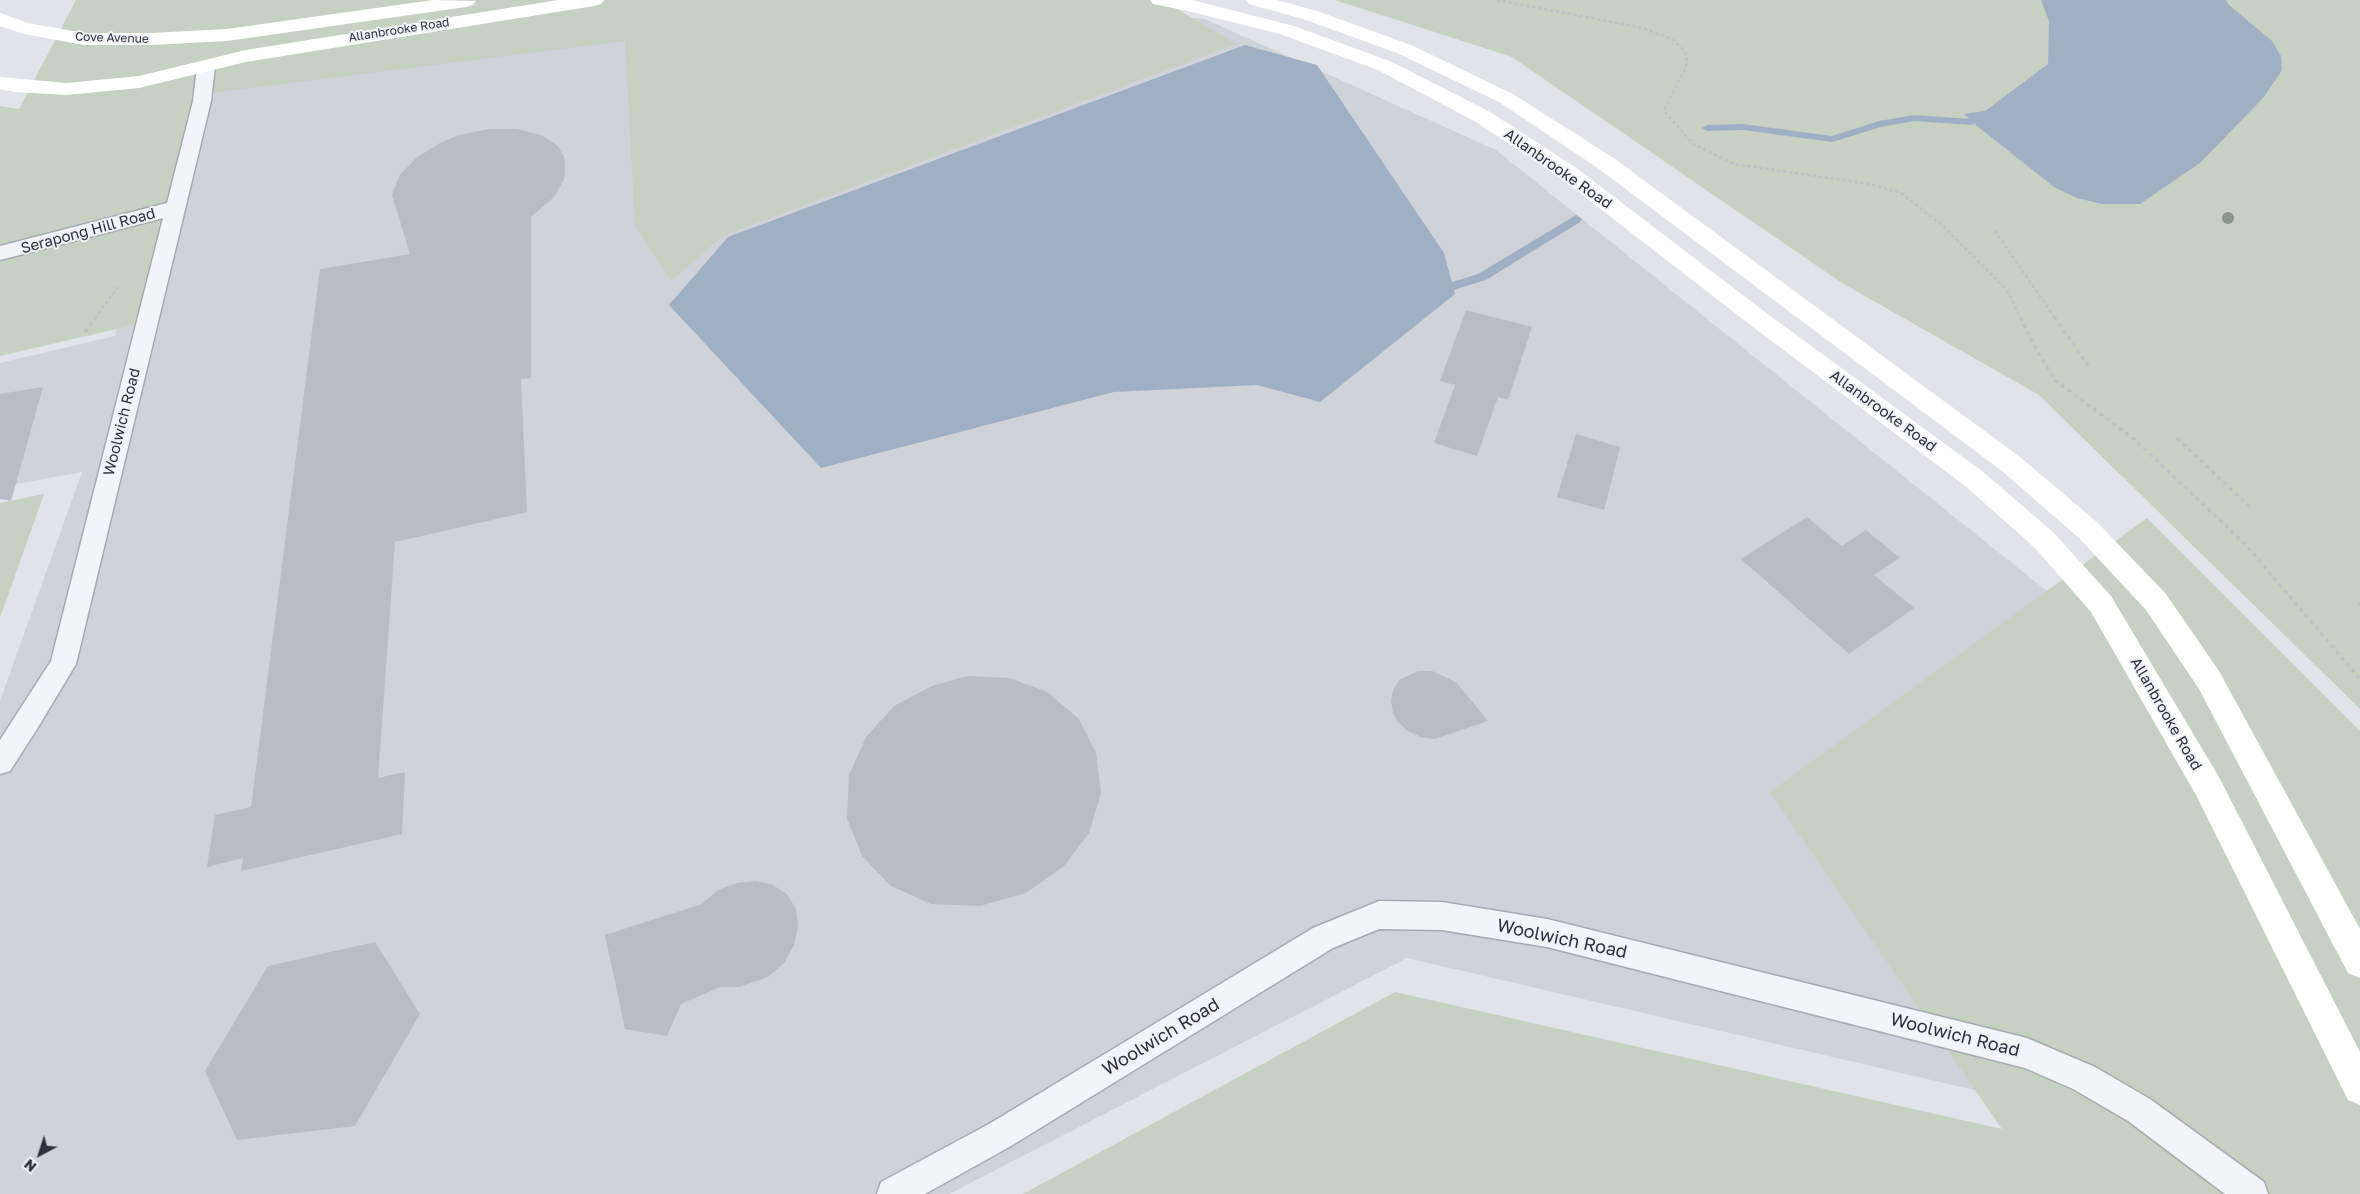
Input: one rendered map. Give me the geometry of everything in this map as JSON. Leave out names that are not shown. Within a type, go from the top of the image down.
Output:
[{"type":"street","name":"Allanbrooke Road","points":[[226,35],[470,0]]},
{"type":"street","name":"Allanbrooke Road","points":[[206,67],[246,56],[594,0]]},
{"type":"street","name":"Allanbrooke Road","points":[[1160,0],[1189,5],[1278,27],[1314,40],[1385,66],[1483,117],[1567,172],[1761,321],[1973,478],[2044,540],[2101,604],[2208,787],[2360,1088]]},
{"type":"street","name":"Allanbrooke Road","points":[[1256,0],[1310,14],[1404,49],[1514,104],[1607,164],[2003,458],[2089,531],[2156,602],[2209,680],[2360,962]]},
{"type":"street","name":"Cove Avenue","points":[[0,19],[24,28],[84,39],[150,39],[226,35]]},
{"type":"street","points":[[0,39],[24,28]]},
{"type":"street","points":[[0,83],[67,88],[140,82],[206,67]]},
{"type":"lane","name":"Woolwich Road","points":[[0,762],[63,664],[202,101],[206,67]]},
{"type":"lane","name":"Serapong Hill Road","points":[[0,254],[175,208]]},
{"type":"lane","name":"Woolwich Road","points":[[893,1194],[1000,1135],[1323,938],[1379,915],[1442,916],[1547,933],[2026,1053],[2084,1078],[2139,1110],[2252,1194]]},
{"type":"path","points":[[1497,0],[1643,28],[1672,39],[1682,48],[1687,57],[1686,67],[1664,110],[1693,144],[1734,164],[1870,184],[1901,193],[1942,224],[2007,290],[2037,351],[2056,381],[2134,438],[2246,545],[2360,679]]},
{"type":"path","points":[[1995,232],[2089,368]]},
{"type":"path","points":[[2178,438],[2252,508]]},
{"type":"shaded area","points":[[1000,0],[1205,19],[1496,150],[2113,644],[2013,1099],[1407,958],[949,1194],[0,1194],[0,701],[82,472],[0,487],[0,363],[115,336],[178,96],[568,13]]},
{"type":"green space","points":[[76,0],[1162,0],[1236,44],[724,235],[671,281],[635,225],[625,41],[203,94],[138,324],[0,356],[0,106],[19,109]]},
{"type":"green space","points":[[1335,0],[2360,0],[2360,709],[2039,395],[1842,283],[1512,57]]},
{"type":"green space","points":[[44,494],[0,618],[0,503]]},
{"type":"green space","points":[[2147,518],[2360,731],[2360,1194],[1023,1194],[1395,992],[2002,1129],[1770,792]]},
{"type":"water","points":[[2041,0],[2226,0],[2229,5],[2272,41],[2281,56],[2282,70],[2264,97],[2200,163],[2140,204],[2102,204],[2077,198],[2054,187],[1964,114],[1985,111],[2048,64],[2049,21]]},
{"type":"water","points":[[1245,45],[1317,65],[1444,253],[1455,294],[1320,402],[1257,385],[1114,392],[821,468],[669,305],[728,237]]},
{"type":"building","points":[[489,129],[517,129],[541,135],[558,146],[565,159],[565,177],[555,196],[531,217],[531,378],[521,379],[527,512],[395,542],[378,778],[405,772],[402,834],[241,871],[243,858],[207,867],[215,815],[251,807],[320,269],[410,254],[392,195],[399,176],[416,158],[440,143],[459,135]]},
{"type":"building","points":[[1466,310],[1532,327],[1508,400],[1498,397],[1477,456],[1434,443],[1455,385],[1440,381]]},
{"type":"building","points":[[43,387],[11,501],[0,499],[0,394]]},
{"type":"building","points":[[1576,434],[1620,447],[1604,510],[1557,497]]},
{"type":"building","points":[[1807,517],[1842,546],[1866,530],[1900,558],[1874,575],[1914,608],[1849,654],[1741,559]]},
{"type":"building","points":[[1418,671],[1432,671],[1456,682],[1488,721],[1435,739],[1421,737],[1408,731],[1398,722],[1393,713],[1391,701],[1393,690],[1399,680]]},
{"type":"building","points":[[968,676],[1010,678],[1047,692],[1079,719],[1096,753],[1101,793],[1089,833],[1064,866],[1026,893],[980,906],[931,904],[891,886],[862,856],[847,818],[849,775],[866,737],[894,706],[932,686]]},
{"type":"building","points":[[756,881],[773,885],[787,894],[796,909],[798,926],[794,945],[784,963],[768,977],[739,987],[720,987],[681,1004],[667,1036],[625,1029],[605,935],[702,904],[718,890],[737,883]]},
{"type":"building","points":[[375,942],[420,1014],[355,1126],[237,1140],[205,1071],[268,966]]},
{"type":"waterway","points":[[1707,128],[1743,127],[1832,139],[1879,124],[1914,118],[1972,122]]},
{"type":"waterway","points":[[1453,286],[1482,277],[1576,219]]}]
